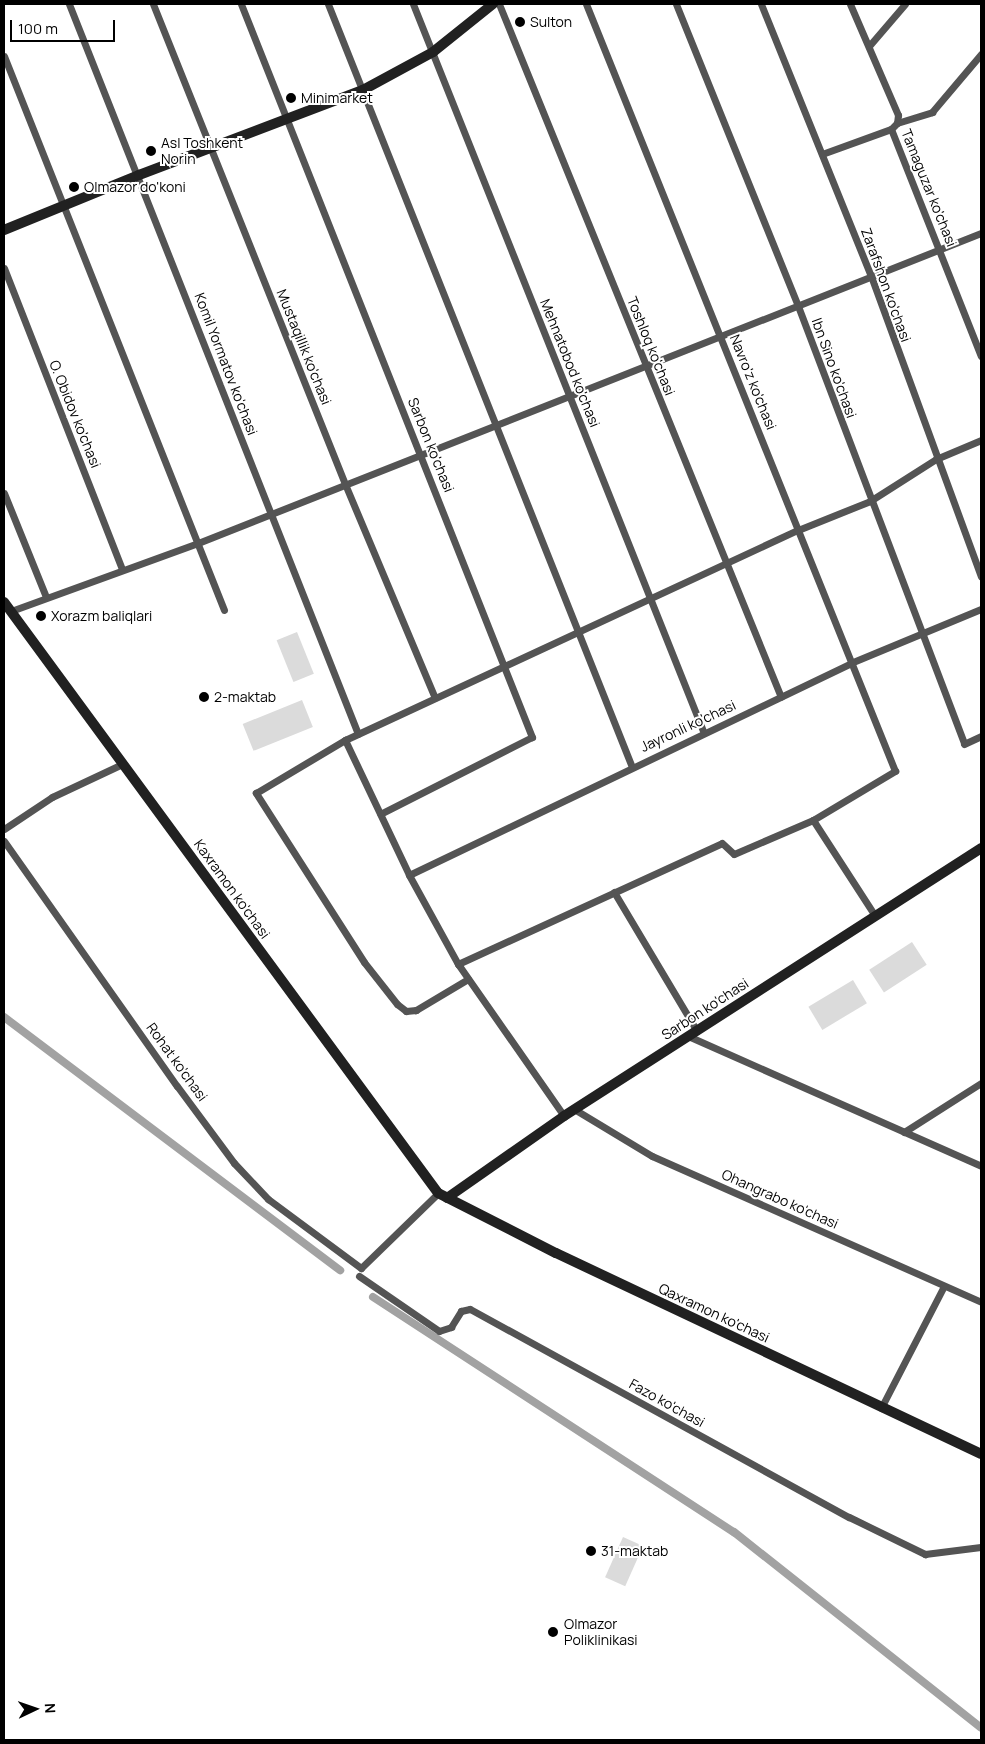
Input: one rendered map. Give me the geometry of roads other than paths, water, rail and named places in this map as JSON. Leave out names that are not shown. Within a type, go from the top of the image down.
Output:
[{"type":"street","name":"Komil Yormatov ko'chasi","points":[[69,4],[139,174],[358,734]]},
{"type":"street","name":"Mustaqillik ko'chasi","points":[[153,4],[344,484],[435,698]]},
{"type":"street","name":"Sarbon ko'chasi","points":[[241,4],[420,455],[507,667],[532,737],[380,814]]},
{"type":"street","points":[[328,4],[580,632],[632,767]]},
{"type":"street","name":"Mehnatobod ko'chasi","points":[[413,4],[703,731]]},
{"type":"street","points":[[4,230],[139,174],[363,90],[433,52],[493,4]]},
{"type":"street","name":"Toshloq ko'chasi","points":[[499,4],[725,564],[781,697]]},
{"type":"street","name":"Navro'z ko'chasi","points":[[586,4],[853,662],[895,771],[813,820]]},
{"type":"street","name":"Ibn Sino ko'chasi","points":[[676,4],[798,306],[870,501],[964,744],[981,736]]},
{"type":"street","name":"Zarafshon ko'chasi","points":[[761,4],[871,276],[936,459],[981,577]]},
{"type":"street","name":"Tamaguzar ko'chasi","points":[[850,4],[898,115],[897,123],[891,129],[981,356]]},
{"type":"street","points":[[869,46],[905,4]]},
{"type":"street","points":[[897,123],[932,112],[981,54]]},
{"type":"street","points":[[4,56],[224,610]]},
{"type":"street","points":[[822,154],[891,129]]},
{"type":"street","points":[[11,611],[122,569],[198,543],[981,233]]},
{"type":"street","name":"O. Obidov ko'chasi","points":[[4,268],[122,569]]},
{"type":"street","points":[[468,979],[416,1010],[406,1011],[398,1004],[364,962],[256,793],[345,740],[651,601],[798,530],[870,501],[936,459],[981,440]]},
{"type":"street","points":[[4,493],[46,598]]},
{"type":"street","name":"Kaxramon ko'chasi","points":[[4,602],[442,1195]]},
{"type":"street","name":"Jayronli ko'chasi","points":[[409,875],[703,731],[781,697],[921,631],[981,609]]},
{"type":"street","points":[[345,740],[409,875],[458,964],[564,1116]]},
{"type":"street","points":[[5,825],[52,797],[122,764]]},
{"type":"street","points":[[458,964],[722,843],[734,854],[813,820],[875,916]]},
{"type":"street","name":"Rohat ko'chasi","points":[[4,841],[234,1163],[268,1199],[360,1272]]},
{"type":"street","name":"Sarbon ko'chasi","points":[[442,1195],[981,848]]},
{"type":"street","points":[[614,892],[693,1034],[981,1166]]},
{"type":"street","points":[[904,1132],[981,1083]]},
{"type":"street","name":"Ohangrabo ko'chasi","points":[[574,1109],[652,1156],[981,1302]]},
{"type":"street","points":[[360,1272],[442,1195]]},
{"type":"street","name":"Qaxramon ko'chasi","points":[[442,1195],[547,1249],[981,1454]]},
{"type":"street","name":"Fazo ko'chasi","points":[[360,1272],[439,1331],[451,1327],[461,1311],[470,1309],[849,1517],[925,1554],[981,1547]]},
{"type":"street","points":[[881,1408],[944,1286]]},
{"type":"waterway","points":[[4,1017],[340,1270]]},
{"type":"waterway","points":[[373,1297],[734,1532],[981,1728]]},
{"type":"place","name":"Sulton","points":[[520,22]]},
{"type":"place","name":"Minimarket","points":[[291,98]]},
{"type":"place","name":"Asl Toshkent Norin","points":[[151,151]]},
{"type":"place","name":"Olmazor do'koni","points":[[74,187]]},
{"type":"place","name":"Xorazm baliqlari","points":[[41,616]]},
{"type":"place","name":"2-maktab","points":[[204,697]]},
{"type":"place","name":"31-maktab","points":[[591,1551]]},
{"type":"place","name":"Olmazor Poliklinikasi","points":[[553,1632]]}]
